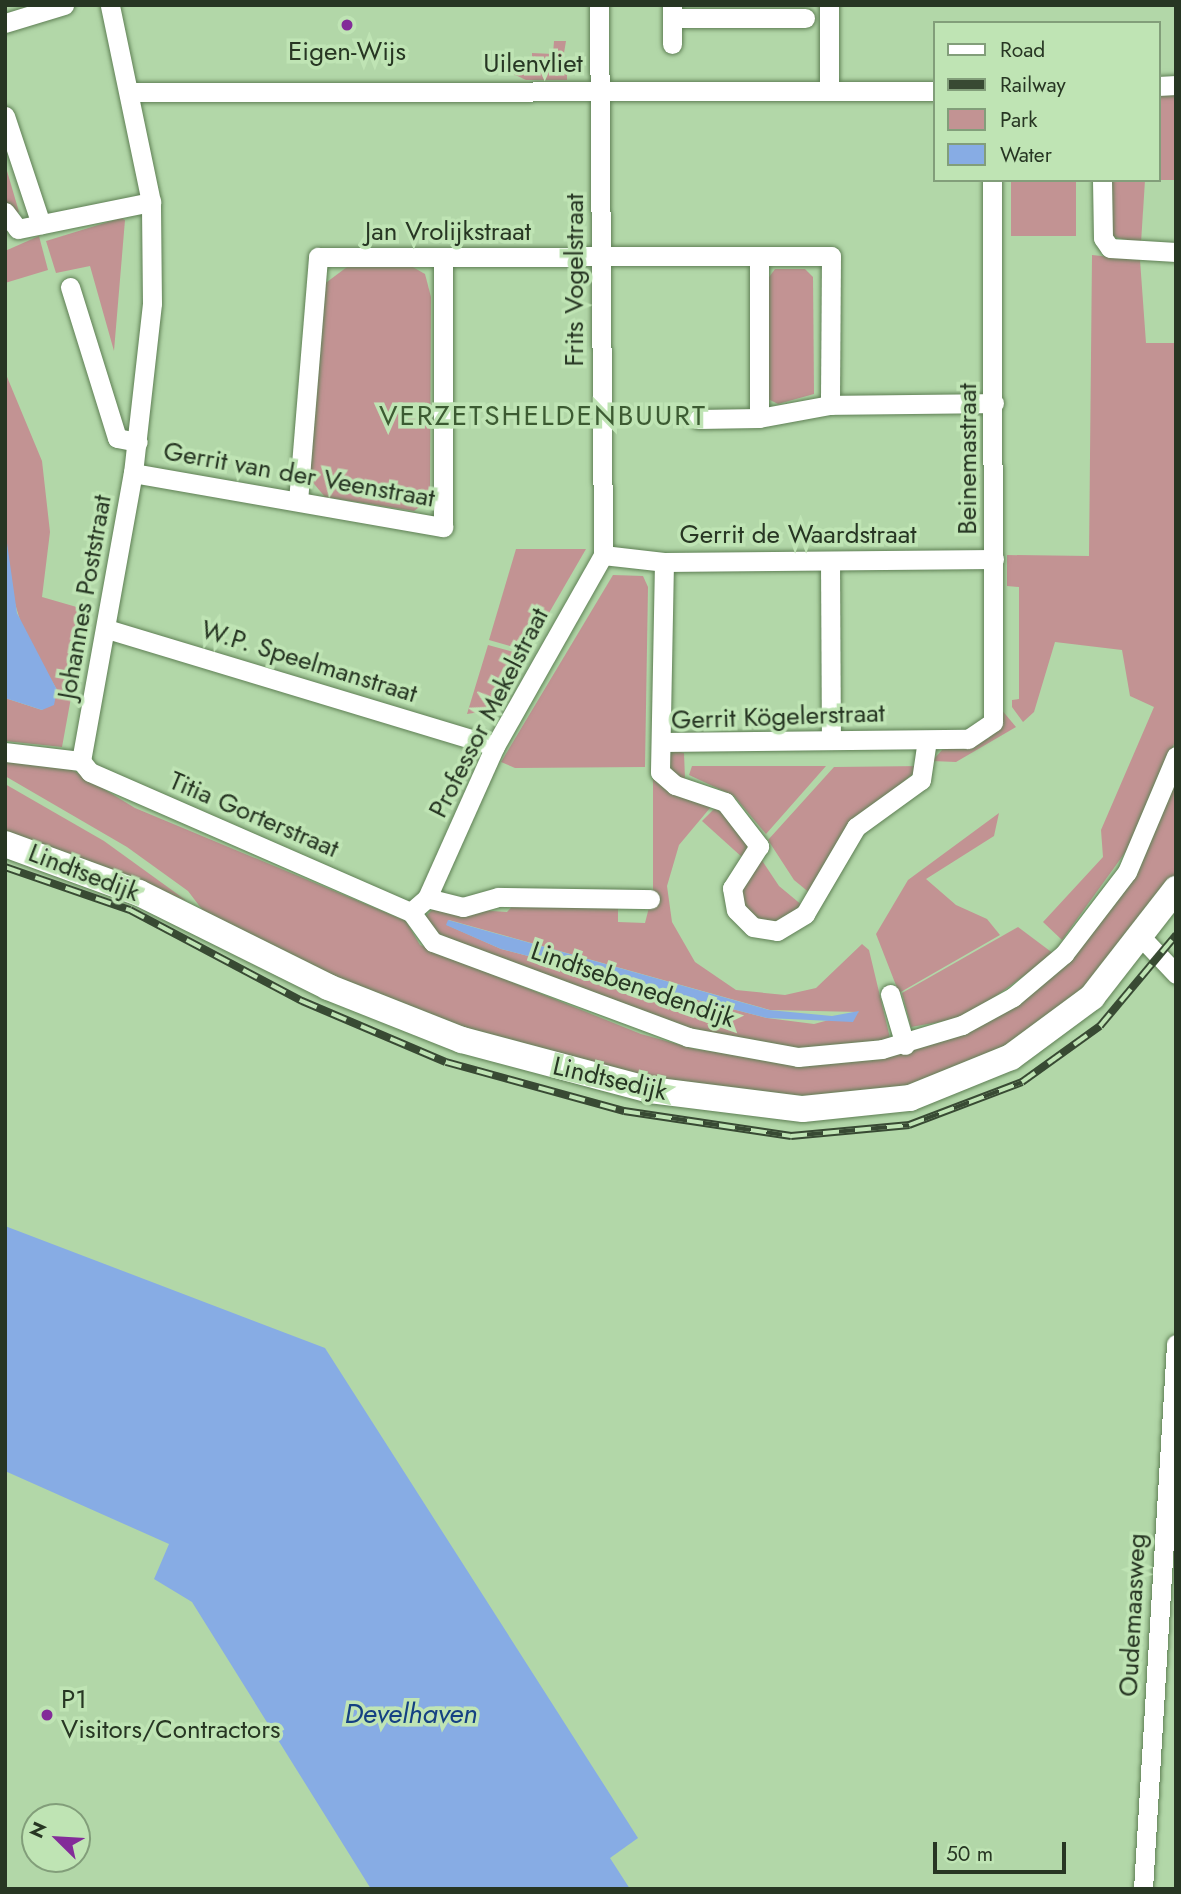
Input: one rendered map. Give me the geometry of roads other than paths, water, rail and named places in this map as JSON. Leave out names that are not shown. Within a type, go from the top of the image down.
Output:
[{"type":"main road","name":"Lindtsedijk","points":[[5,844],[139,893],[328,987],[462,1040],[613,1082],[782,1108],[871,1105],[971,1077],[1037,1041],[1079,1009],[1142,938],[1176,889]]},
{"type":"street","points":[[5,23],[64,5]]},
{"type":"street","name":"Johannes Poststraat","points":[[81,761],[107,629],[138,442],[152,303],[151,202],[133,92],[110,5]]},
{"type":"street","name":"Frits Vogelstraat","points":[[599,5],[603,555]]},
{"type":"street","points":[[829,5],[829,90]]},
{"type":"street","points":[[672,44],[672,11],[805,18]]},
{"type":"street","name":"Uilenvliet","points":[[133,92],[932,91]]},
{"type":"street","points":[[6,128],[41,224]]},
{"type":"street","name":"Beinemastraat","points":[[983,734],[993,722],[992,182]]},
{"type":"street","points":[[1102,182],[1103,238],[1110,248],[1176,253]]},
{"type":"street","points":[[5,212],[18,229],[151,202]]},
{"type":"street","name":"Jan Vrolijkstraat","points":[[298,502],[318,257],[443,259],[831,256],[830,405]]},
{"type":"street","points":[[759,257],[759,418]]},
{"type":"street","name":"Gerrit van der Veenstraat","points":[[133,473],[443,527],[443,259]]},
{"type":"street","points":[[70,288],[117,438],[138,442]]},
{"type":"street","points":[[698,419],[759,418],[830,405],[994,403]]},
{"type":"street","name":"Gerrit de Waardstraat","points":[[603,555],[664,562],[994,559]]},
{"type":"street","name":"Professor Mekelstraat","points":[[411,912],[427,898],[495,746],[603,555]]},
{"type":"street","points":[[830,561],[831,739]]},
{"type":"street","points":[[662,742],[664,562]]},
{"type":"street","name":"W.P. Speelmanstraat","points":[[107,629],[495,746]]},
{"type":"street","name":"Gerrit Kögelerstraat","points":[[927,740],[921,780],[856,827],[805,914],[777,931],[753,927],[733,899],[736,877],[759,846],[725,802],[666,779],[659,763],[662,742],[927,740],[983,734]]},
{"type":"street","points":[[5,752],[81,761]]},
{"type":"street","name":"Lindtsebenedendijk","points":[[411,912],[433,942],[688,1037],[798,1057],[839,1058],[905,1045],[962,1025],[1013,997],[1064,954],[1127,872],[1176,756]]},
{"type":"street","name":"Titia Gorterstraat","points":[[81,761],[90,772],[411,912]]},
{"type":"street","points":[[427,898],[463,907],[498,897],[650,899]]},
{"type":"street","points":[[1142,938],[1176,974]]},
{"type":"street","points":[[890,994],[905,1045]]},
{"type":"street","name":"Oudemaasweg","points":[[1143,1889],[1176,1344]]},
{"type":"water","points":[[5,529],[17,613],[57,690],[54,705],[42,710],[5,698]]},
{"type":"water","points":[[448,920],[769,1010],[832,1016],[859,1011],[853,1022],[767,1018],[501,949],[446,925]]},
{"type":"water","name":"Develhaven","points":[[5,1226],[325,1348],[638,1838],[610,1858],[630,1889],[371,1889],[192,1602],[154,1579],[169,1544],[5,1471]]},
{"type":"railway","points":[[5,867],[130,910],[302,1001],[446,1062],[624,1111],[791,1136],[909,1125],[1022,1082],[1100,1026],[1176,935]]},
{"type":"place","name":"Eigen-Wijs","points":[[347,25]]},
{"type":"place","name":"P1 Visitors/Contractors","points":[[47,1715]]},
{"type":"district","name":"VERZETSHELDENBUURT","points":[[543,416]]}]
